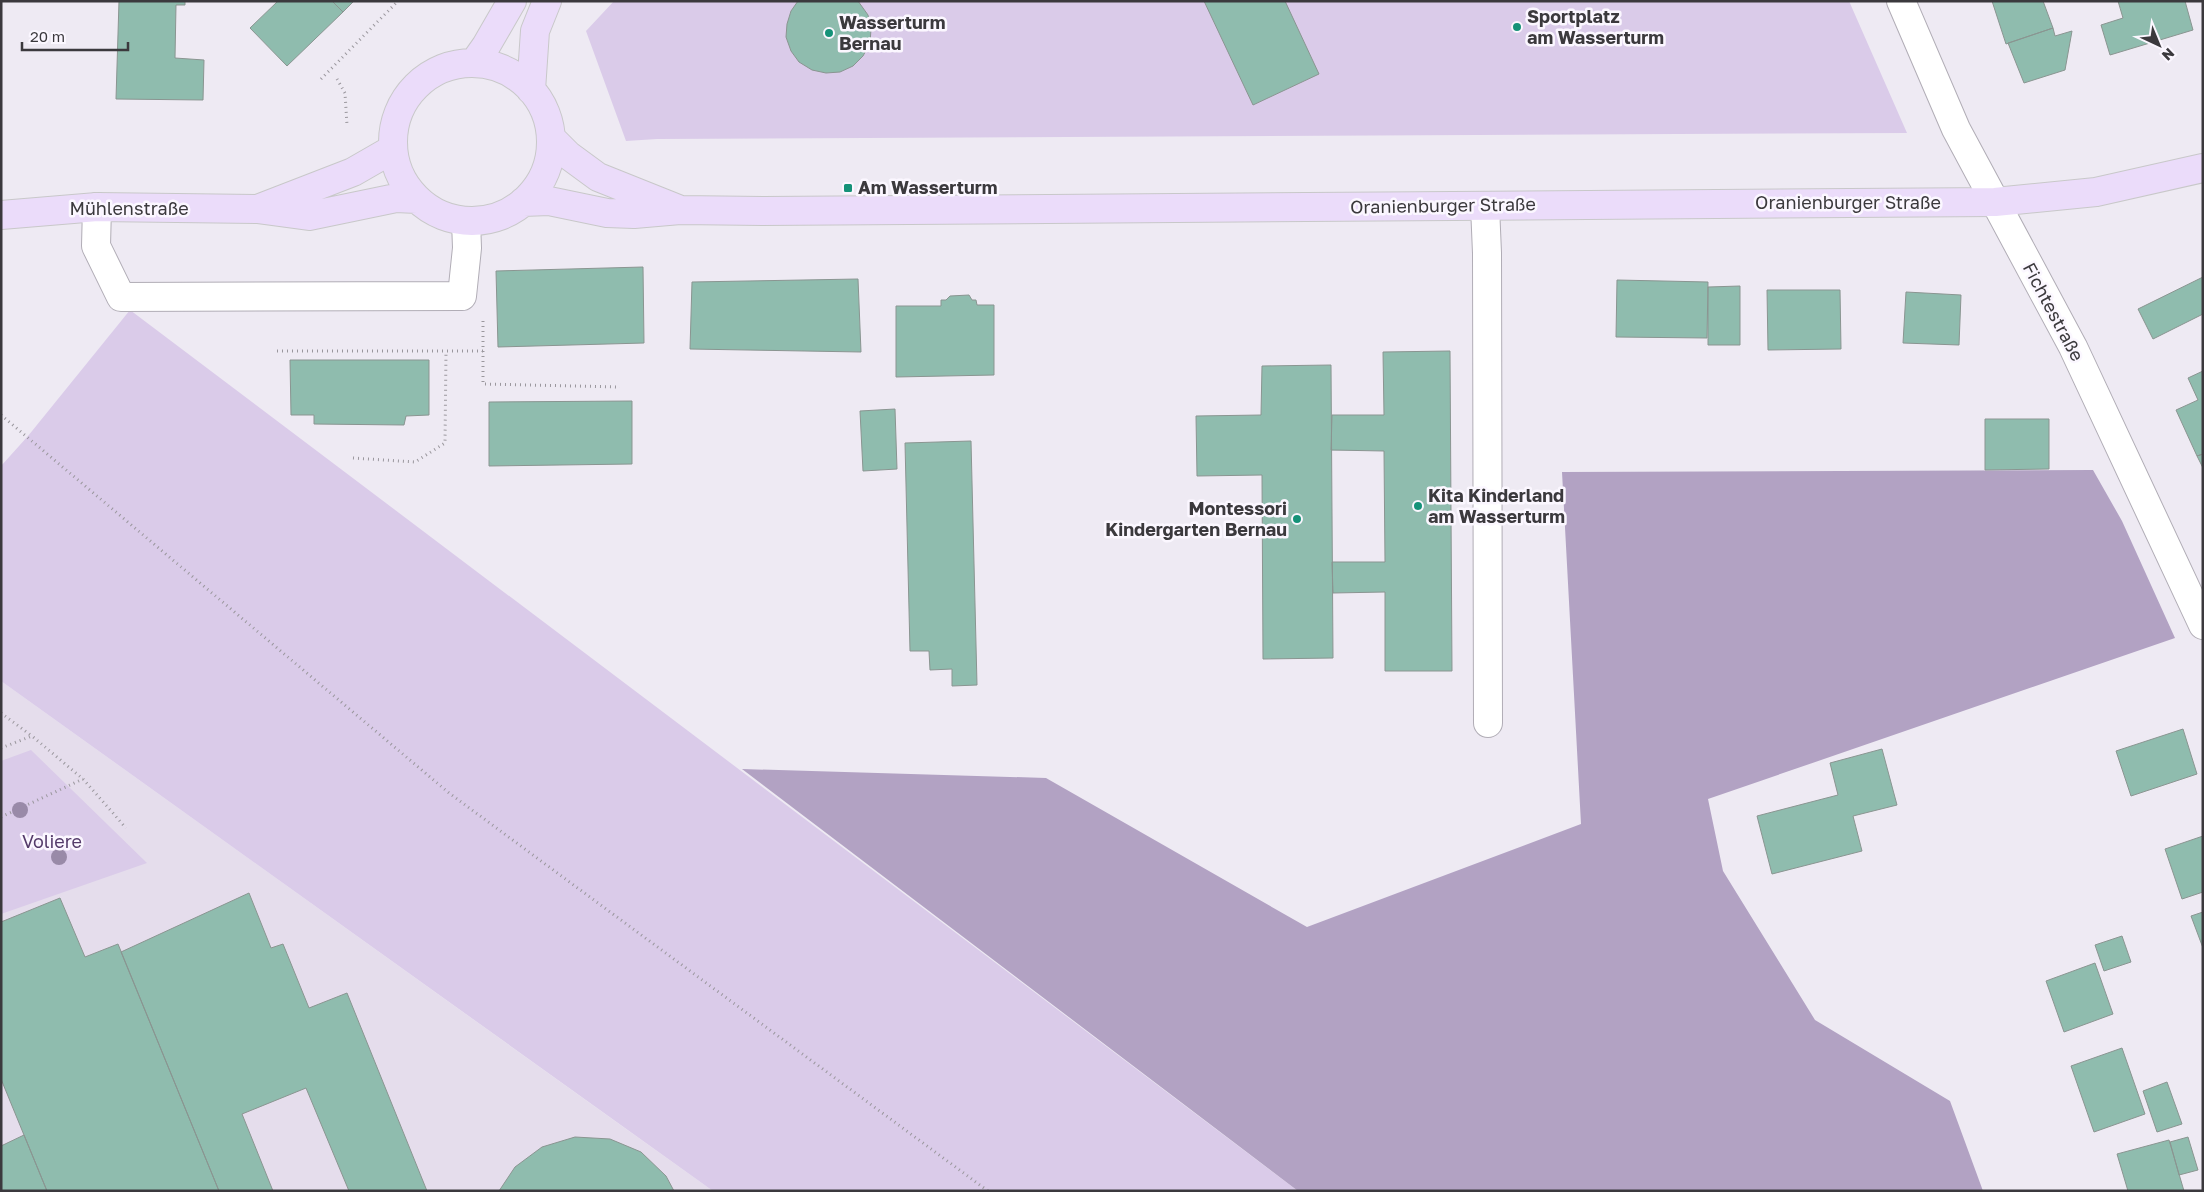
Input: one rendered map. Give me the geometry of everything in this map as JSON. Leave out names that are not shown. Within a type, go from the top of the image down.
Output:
[{"type":"main road","points":[[474,63],[512,1]]},
{"type":"main road","points":[[531,90],[535,32],[547,1]]},
{"type":"main road","points":[[474,63],[490,65],[506,71],[531,90],[548,120],[551,138],[549,156],[544,173],[539,184],[523,202],[510,211],[496,217],[481,221],[466,221],[440,214],[417,199],[400,176],[393,149],[395,123],[406,99],[414,88],[435,72],[447,67],[474,63]]},
{"type":"main road","name":"Oranienburger Straße","points":[[551,138],[568,155],[598,177],[680,210]]},
{"type":"main road","name":"Mühlenstraße","points":[[257,209],[353,172],[393,149]]},
{"type":"main road","name":"Oranienburger Straße","points":[[523,202],[548,201],[607,213],[634,214],[680,210],[763,211],[1995,202],[2096,192],[2203,168]]},
{"type":"main road","name":"Mühlenstraße","points":[[1,215],[97,207],[257,209],[309,216],[396,198],[417,199]]},
{"type":"street","name":"Fichtestraße","points":[[1902,1],[1956,129],[2073,347],[2203,625]]},
{"type":"street","points":[[1485,206],[1487,263],[1488,723]]},
{"type":"street","points":[[97,207],[96,246],[121,297],[462,296],[467,248],[466,221]]},
{"type":"path","points":[[321,79],[398,1]]},
{"type":"path","points":[[337,79],[346,93],[347,125]]},
{"type":"path","points":[[462,296],[483,311],[483,384],[620,387]]},
{"type":"path","points":[[277,351],[484,351]]},
{"type":"path","points":[[353,458],[415,462],[445,443],[446,351]]},
{"type":"path","points":[[1,415],[449,793],[988,1191]]},
{"type":"path","points":[[1,713],[32,736],[83,779],[126,828]]},
{"type":"path","points":[[1,748],[32,736]]},
{"type":"path","points":[[1,817],[83,779]]},
{"type":"shaded area","points":[[2093,470],[2122,521],[2175,638],[1708,799],[1723,871],[1815,1020],[1950,1101],[1983,1191],[1298,1191],[742,769],[1046,778],[1307,927],[1581,824],[1562,472]]},
{"type":"shaded area","points":[[1,681],[626,1129],[713,1191],[1,1191]]},
{"type":"green space","points":[[614,1],[1849,1],[1907,133],[657,139],[626,141],[586,31]]},
{"type":"green space","points":[[130,310],[1298,1191],[713,1191],[1,681],[1,466],[28,436]]},
{"type":"green space","name":"Voliere","points":[[31,750],[147,863],[1,914],[1,761]]},
{"type":"building","points":[[119,1],[185,1],[185,5],[176,5],[175,58],[204,60],[203,100],[116,99]]},
{"type":"building","points":[[278,1],[332,1],[343,12],[287,66],[250,28]]},
{"type":"building","points":[[332,1],[354,1],[343,12]]},
{"type":"building","name":"Wasserturm Bernau","points":[[798,1],[858,1],[868,15],[871,29],[870,43],[863,56],[853,66],[840,72],[826,73],[812,70],[799,62],[791,51],[786,37],[791,11]]},
{"type":"building","points":[[1204,1],[1285,1],[1319,74],[1253,105]]},
{"type":"building","points":[[1992,1],[2043,1],[2053,28],[2006,44]]},
{"type":"building","points":[[2118,1],[2185,1],[2193,30],[2110,55],[2101,25],[2123,18]]},
{"type":"building","points":[[2053,28],[2055,36],[2072,31],[2065,70],[2024,83],[2008,43]]},
{"type":"building","points":[[643,267],[644,343],[498,347],[496,271]]},
{"type":"building","points":[[2203,277],[2203,314],[2153,339],[2138,309]]},
{"type":"building","points":[[858,279],[861,352],[690,349],[692,282]]},
{"type":"building","points":[[1617,280],[1708,282],[1707,338],[1616,337]]},
{"type":"building","points":[[1740,286],[1740,345],[1708,345],[1708,287]]},
{"type":"building","points":[[1767,290],[1840,290],[1841,349],[1768,350]]},
{"type":"building","points":[[1906,292],[1961,295],[1959,345],[1903,343]]},
{"type":"building","points":[[969,295],[972,300],[976,300],[977,305],[994,305],[994,375],[896,377],[896,306],[941,306],[941,300],[946,300],[950,296]]},
{"type":"building","name":"Kita Kinderland am Wasserturm","points":[[1450,351],[1452,671],[1385,671],[1385,592],[1333,593],[1332,562],[1385,562],[1384,451],[1331,450],[1332,415],[1384,415],[1383,352]]},
{"type":"building","points":[[290,360],[429,360],[429,415],[406,416],[404,425],[314,424],[314,415],[291,415]]},
{"type":"building","name":"Montessori Kindergarten Bernau","points":[[1331,365],[1333,658],[1263,659],[1262,475],[1197,476],[1196,416],[1261,415],[1262,366]]},
{"type":"building","points":[[2203,371],[2203,454],[2197,456],[2176,410],[2198,400],[2188,378]]},
{"type":"building","points":[[632,401],[632,464],[489,466],[489,402]]},
{"type":"building","points":[[895,409],[897,469],[863,471],[860,411]]},
{"type":"building","points":[[1985,419],[2049,419],[2049,469],[1985,470]]},
{"type":"building","points":[[971,441],[977,685],[952,686],[952,669],[930,670],[929,651],[910,651],[905,443]]},
{"type":"building","points":[[2203,454],[2203,468],[2197,456]]},
{"type":"building","points":[[2183,729],[2197,774],[2131,796],[2116,751]]},
{"type":"building","points":[[1882,749],[1897,805],[1853,816],[1862,851],[1772,874],[1757,816],[1838,795],[1830,763]]},
{"type":"building","points":[[2203,836],[2203,892],[2182,899],[2165,849]]},
{"type":"building","points":[[249,893],[271,948],[283,944],[309,1008],[347,993],[427,1191],[349,1191],[306,1088],[242,1114],[273,1191],[219,1191],[121,952]]},
{"type":"building","points":[[60,898],[85,957],[118,944],[219,1191],[47,1191],[1,1079],[1,922]]},
{"type":"building","points":[[2203,912],[2203,948],[2191,916]]},
{"type":"building","points":[[2122,936],[2131,962],[2104,971],[2095,945]]},
{"type":"building","points":[[2095,963],[2113,1014],[2064,1032],[2046,981]]},
{"type":"building","points":[[2122,1048],[2145,1114],[2094,1132],[2071,1066]]},
{"type":"building","points":[[2167,1082],[2182,1124],[2157,1132],[2143,1091]]},
{"type":"building","points":[[24,1135],[47,1191],[1,1191],[1,1146]]},
{"type":"building","points":[[575,1137],[610,1139],[641,1152],[666,1176],[674,1191],[499,1191],[515,1167],[542,1147]]},
{"type":"building","points":[[2188,1137],[2198,1170],[2179,1175],[2170,1142]]},
{"type":"building","points":[[2169,1140],[2184,1191],[2128,1191],[2117,1154]]},
{"type":"place","name":"Sportplatz am Wasserturm","points":[[1517,27]]},
{"type":"place","name":"Wasserturm Bernau","points":[[829,33]]},
{"type":"place","name":"Am Wasserturm","points":[[848,188]]},
{"type":"place","name":"Kita Kinderland am Wasserturm","points":[[1418,506]]},
{"type":"place","name":"Montessori Kindergarten Bernau","points":[[1297,519]]}]
